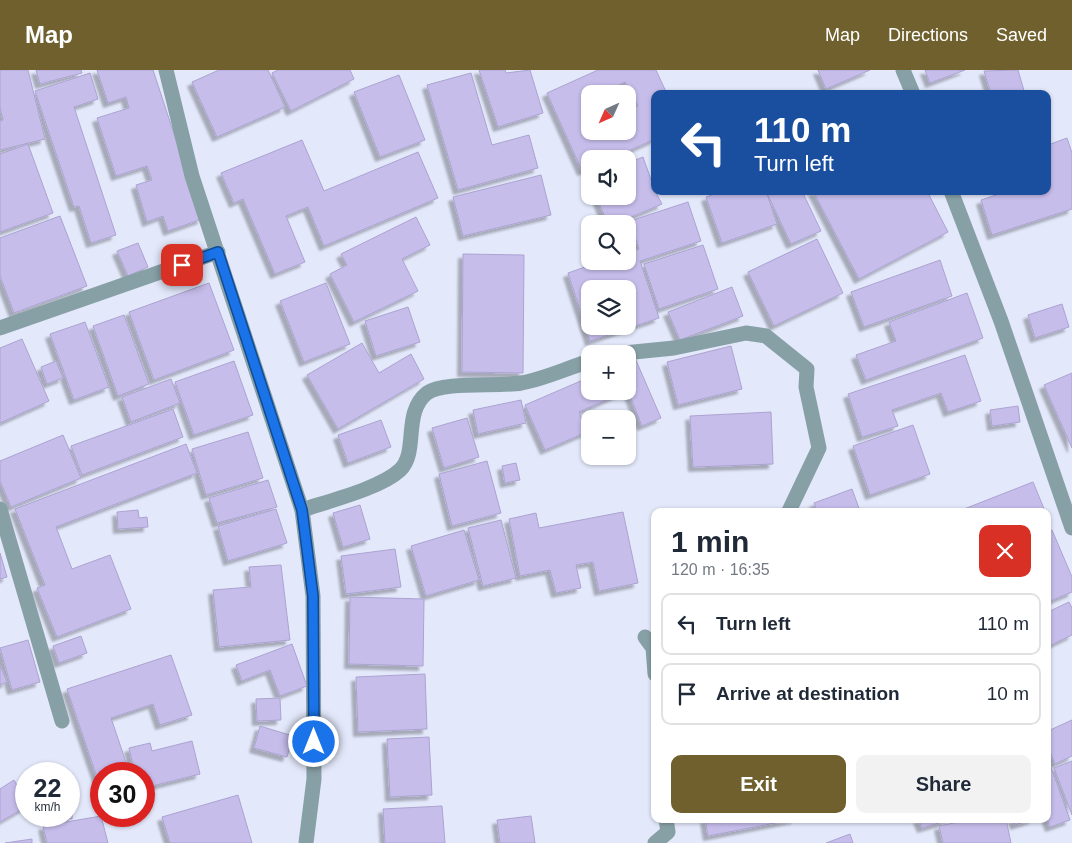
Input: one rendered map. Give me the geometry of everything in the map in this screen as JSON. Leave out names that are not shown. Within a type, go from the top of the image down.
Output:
[{"type":"street","points":[[166,70],[192,176],[302,510],[313,605],[314,779],[306,843]]},
{"type":"street","points":[[903,70],[910,90]]},
{"type":"street","points":[[953,195],[1001,321],[1072,528]]},
{"type":"street","points":[[0,328],[218,252]]},
{"type":"street","points":[[636,352],[674,348],[746,333],[766,336],[807,369],[806,387],[819,448],[790,508]]},
{"type":"street","points":[[302,510],[382,482],[402,469],[409,450],[414,408],[428,392],[446,387],[520,383],[581,364]]},
{"type":"street","points":[[0,509],[62,721]]},
{"type":"street","points":[[651,638],[645,637],[651,645]]},
{"type":"street","points":[[654,843],[668,832],[667,823]]},
{"type":"building","points":[[0,70],[28,70],[45,139],[0,150],[0,121],[3,120],[0,107]]},
{"type":"building","points":[[36,70],[81,70],[82,73],[40,84]]},
{"type":"building","points":[[97,70],[153,70],[202,219],[168,231],[163,216],[147,222],[136,185],[152,180],[147,166],[116,176],[97,118],[129,108],[126,97],[108,103]]},
{"type":"building","points":[[219,70],[268,70],[285,107],[217,137],[192,82]]},
{"type":"building","points":[[278,70],[350,70],[354,79],[291,111],[272,73]]},
{"type":"building","points":[[479,70],[505,70],[506,73],[530,70],[543,113],[498,127]]},
{"type":"building","points":[[598,70],[656,70],[665,90],[651,90],[651,141],[631,150],[581,150],[581,169],[547,93]]},
{"type":"building","points":[[818,70],[870,70],[826,89]]},
{"type":"building","points":[[925,70],[965,70],[930,83]]},
{"type":"building","points":[[1018,70],[1024,90],[990,90],[984,71]]},
{"type":"building","points":[[90,73],[98,99],[74,107],[116,235],[91,243],[79,206],[74,207],[35,91]]},
{"type":"building","points":[[471,73],[492,145],[529,135],[538,168],[458,190],[427,85]]},
{"type":"building","points":[[399,75],[425,140],[380,157],[354,92]]},
{"type":"building","points":[[1067,138],[1072,153],[1072,209],[992,235],[981,200],[996,195],[1051,195],[1051,144]]},
{"type":"building","points":[[302,140],[324,191],[418,152],[438,198],[324,246],[308,207],[286,216],[305,262],[275,274],[243,199],[234,203],[221,173]]},
{"type":"building","points":[[28,144],[53,213],[0,232],[0,154]]},
{"type":"building","points":[[643,157],[651,180],[651,195],[657,195],[662,204],[636,215],[604,215],[600,205],[636,205],[636,160]]},
{"type":"building","points":[[541,175],[551,215],[463,236],[453,197]]},
{"type":"building","points":[[712,195],[767,195],[777,224],[722,243],[706,197]]},
{"type":"building","points":[[768,195],[804,195],[821,231],[791,244]]},
{"type":"building","points":[[815,195],[929,195],[948,232],[859,279]]},
{"type":"building","points":[[688,202],[701,241],[640,261],[659,318],[636,326],[636,280],[581,280],[581,313],[568,273],[581,268],[581,270],[636,270],[636,250],[639,249],[636,240],[636,219]]},
{"type":"building","points":[[60,216],[87,286],[14,313],[0,276],[0,238]]},
{"type":"building","points":[[416,217],[430,245],[402,259],[418,291],[354,322],[330,274],[347,265],[341,254]]},
{"type":"building","points":[[817,239],[843,293],[774,326],[748,272]]},
{"type":"building","points":[[138,243],[148,267],[128,276],[117,251]]},
{"type":"building","points":[[703,245],[718,289],[659,309],[644,264]]},
{"type":"building","points":[[463,254],[524,255],[523,373],[462,372]]},
{"type":"building","points":[[940,260],[952,296],[864,327],[851,292]]},
{"type":"building","points":[[209,283],[234,350],[154,380],[129,312]]},
{"type":"building","points":[[326,283],[350,344],[304,362],[280,301]]},
{"type":"building","points":[[732,287],[743,316],[680,340],[668,312]]},
{"type":"building","points":[[967,293],[983,338],[866,380],[856,355],[896,341],[889,322]]},
{"type":"building","points":[[1062,304],[1069,327],[1035,338],[1028,315]]},
{"type":"building","points":[[408,307],[420,342],[376,356],[365,321]]},
{"type":"building","points":[[124,315],[149,384],[118,396],[93,326]]},
{"type":"building","points":[[85,322],[109,387],[74,400],[50,334]]},
{"type":"building","points":[[588,335],[608,335],[590,341]]},
{"type":"building","points":[[22,339],[49,401],[0,423],[0,348]]},
{"type":"building","points":[[362,343],[379,373],[411,354],[424,379],[338,429],[307,375]]},
{"type":"building","points":[[731,346],[742,389],[678,405],[667,362]]},
{"type":"building","points":[[965,355],[981,401],[948,412],[941,393],[892,410],[898,426],[862,437],[848,394]]},
{"type":"building","points":[[636,360],[661,418],[642,426],[632,400],[636,400]]},
{"type":"building","points":[[56,361],[63,378],[47,384],[41,367]]},
{"type":"building","points":[[234,361],[253,415],[194,435],[175,382]]},
{"type":"building","points":[[1072,373],[1072,448],[1044,385]]},
{"type":"building","points":[[171,379],[180,403],[131,422],[122,397]]},
{"type":"building","points":[[581,381],[581,400],[606,400],[579,412],[581,417],[581,435],[545,450],[525,405]]},
{"type":"building","points":[[521,400],[526,423],[478,434],[473,410]]},
{"type":"building","points":[[1018,406],[1020,422],[992,426],[990,410]]},
{"type":"building","points":[[173,409],[183,437],[82,475],[71,446]]},
{"type":"building","points":[[771,412],[773,464],[693,467],[690,416]]},
{"type":"building","points":[[467,418],[479,457],[444,468],[432,428]]},
{"type":"building","points":[[381,420],[391,447],[348,463],[338,435]]},
{"type":"building","points":[[913,425],[930,474],[870,495],[853,446]]},
{"type":"building","points":[[248,432],[263,478],[206,495],[192,449]]},
{"type":"building","points":[[63,435],[81,478],[11,507],[0,481],[0,461]]},
{"type":"building","points":[[186,444],[197,473],[56,527],[72,569],[110,555],[131,609],[57,637],[37,588],[45,585],[15,509]]},
{"type":"building","points":[[487,461],[501,513],[452,526],[439,474]]},
{"type":"building","points":[[516,463],[520,480],[505,483],[502,466]]},
{"type":"building","points":[[268,480],[277,507],[217,523],[209,498]]},
{"type":"building","points":[[1033,482],[1044,508],[967,508]]},
{"type":"building","points":[[852,489],[859,508],[816,508],[814,503]]},
{"type":"building","points":[[360,505],[370,539],[343,547],[333,513]]},
{"type":"building","points":[[276,509],[287,543],[228,561],[218,526]]},
{"type":"building","points":[[138,510],[139,518],[147,517],[148,527],[118,529],[117,512]]},
{"type":"building","points":[[623,512],[638,583],[599,591],[593,562],[576,565],[581,588],[556,593],[550,570],[520,576],[509,519],[536,513],[539,528]]},
{"type":"building","points":[[501,520],[516,578],[483,586],[468,528]]},
{"type":"building","points":[[464,530],[479,580],[426,596],[411,546]]},
{"type":"building","points":[[1051,530],[1072,577],[1072,592],[1051,601]]},
{"type":"building","points":[[395,549],[401,587],[346,594],[341,556]]},
{"type":"building","points":[[0,553],[7,577],[0,579]]},
{"type":"building","points":[[281,565],[290,640],[219,647],[213,590],[251,587],[249,567]]},
{"type":"building","points":[[350,597],[424,599],[423,666],[349,664]]},
{"type":"building","points":[[1069,602],[1072,608],[1072,635],[1051,645],[1051,611]]},
{"type":"building","points":[[81,636],[87,653],[59,663],[53,646]]},
{"type":"building","points":[[28,640],[40,682],[12,690],[0,648]]},
{"type":"building","points":[[292,644],[307,686],[280,696],[270,670],[242,681],[236,665]]},
{"type":"building","points":[[171,655],[192,715],[160,725],[153,704],[111,718],[126,762],[92,762],[67,689]]},
{"type":"building","points":[[0,665],[7,682],[0,685]]},
{"type":"building","points":[[425,674],[427,729],[358,732],[356,677]]},
{"type":"building","points":[[280,698],[281,720],[257,721],[256,699]]},
{"type":"building","points":[[1072,720],[1072,756],[1055,764],[1051,754],[1051,730]]},
{"type":"building","points":[[260,726],[293,736],[287,757],[254,748]]},
{"type":"building","points":[[429,737],[432,795],[390,797],[387,739]]},
{"type":"building","points":[[192,741],[200,774],[155,785],[155,762],[132,762],[129,748],[150,743],[152,751]]},
{"type":"building","points":[[1072,761],[1072,815],[1054,768]]},
{"type":"building","points":[[1051,767],[1070,820],[1050,827],[1048,823],[1051,823]]},
{"type":"building","points":[[14,780],[15,782],[15,813],[0,822],[0,789]]},
{"type":"building","points":[[238,795],[252,843],[170,843],[162,817]]},
{"type":"building","points":[[442,806],[445,843],[385,843],[383,809]]},
{"type":"building","points":[[531,816],[535,843],[500,843],[497,820]]},
{"type":"building","points":[[90,818],[90,827],[104,827],[108,843],[47,843],[43,827],[80,827],[80,820]]},
{"type":"building","points":[[706,823],[775,823],[708,836]]},
{"type":"building","points":[[920,823],[939,823],[922,828]]},
{"type":"building","points":[[954,823],[1007,823],[1011,843],[943,843],[939,826]]},
{"type":"building","points":[[850,834],[853,843],[826,843]]},
{"type":"building","points":[[32,839],[32,843],[5,843]]},
{"type":"route","points":[[182,265],[218,252],[302,510],[313,596],[314,742]]}]
